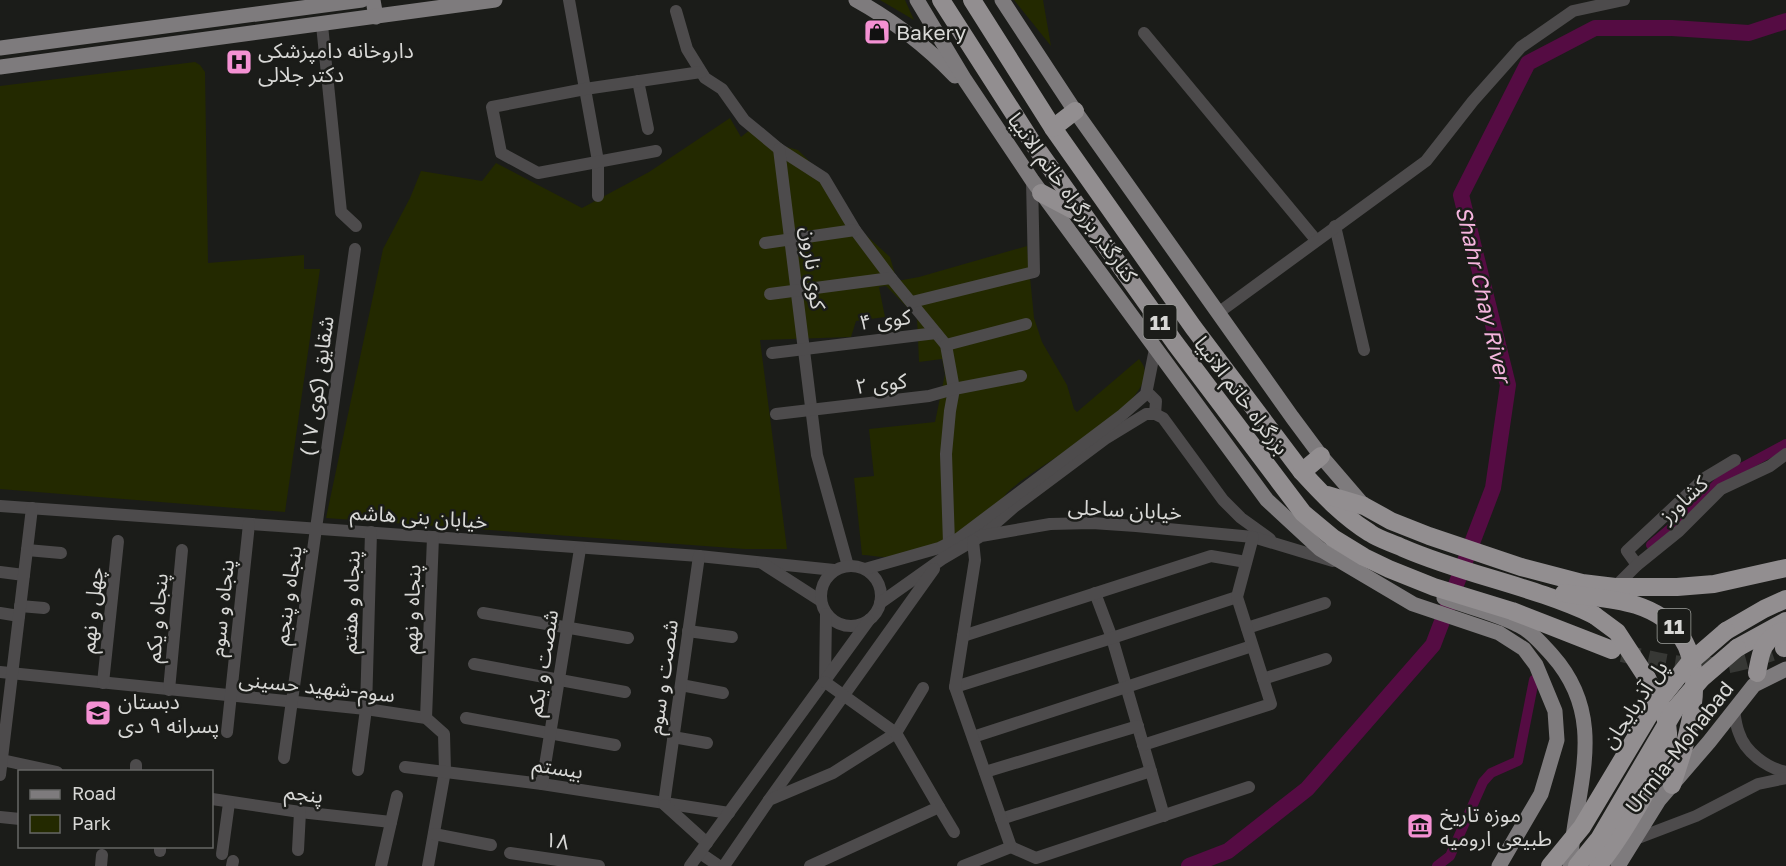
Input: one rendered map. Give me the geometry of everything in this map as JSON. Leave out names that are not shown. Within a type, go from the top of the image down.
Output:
[{"type":"highway","name":"بزرگراه خاتم الانبیا","points":[[941,0],[1032,142],[1232,420],[1303,513],[1333,538],[1421,587]]},
{"type":"highway","name":"بزرگراه خاتم الانبیا","points":[[972,0],[1053,128],[1193,327],[1302,472],[1322,494],[1345,515],[1372,534],[1437,562],[1515,584]]},
{"type":"highway","points":[[1053,128],[1076,111]]},
{"type":"highway","points":[[1036,186],[1085,217]]},
{"type":"highway","points":[[1302,472],[1321,456]]},
{"type":"highway","name":"11","points":[[1322,494],[1364,506],[1391,521],[1429,536],[1521,567],[1582,583],[1615,587],[1677,587],[1714,584],[1786,568]]},
{"type":"highway","points":[[1515,584],[1594,615],[1617,632],[1628,647],[1662,709],[1668,732],[1668,747],[1619,836],[1598,866]]},
{"type":"highway","name":"11","points":[[1515,584],[1625,602],[1664,617],[1676,627],[1693,660],[1693,713],[1685,748],[1672,785]]},
{"type":"highway","name":"11","points":[[1421,587],[1612,650]]},
{"type":"highway","name":"پل آذربایجان","points":[[1550,866],[1582,827],[1654,707],[1689,663],[1725,631],[1786,599]]},
{"type":"highway","points":[[1755,679],[1762,646],[1772,636],[1785,635]]},
{"type":"highway","name":"پل آذربایجان","points":[[1577,866],[1599,838],[1676,708],[1701,679],[1737,648],[1785,635]]},
{"type":"main road","points":[[0,48],[114,33],[291,4],[362,0]]},
{"type":"main road","points":[[373,0],[376,17]]},
{"type":"main road","points":[[0,67],[495,0]]},
{"type":"main road","points":[[856,0],[908,32],[932,51],[981,102]]},
{"type":"main road","name":"کنارگذر بزرگراه خاتم الانبیا","points":[[916,0],[1036,186],[1112,286],[1155,349],[1250,478],[1281,514],[1320,549],[1413,604],[1503,635]]},
{"type":"main road","points":[[1002,0],[1076,111],[1218,313],[1321,456],[1364,506]]},
{"type":"main road","points":[[114,33],[116,52]]},
{"type":"main road","points":[[1085,217],[1112,286]]},
{"type":"main road","points":[[1232,420],[1241,449],[1281,514]]},
{"type":"main road","points":[[1370,560],[1390,575],[1421,587],[1412,596],[1420,601],[1494,626],[1524,649],[1543,678],[1555,711],[1557,740],[1541,794],[1498,866]]},
{"type":"main road","points":[[1513,619],[1532,635],[1563,668],[1575,689],[1582,708],[1585,727],[1584,757],[1570,866]]},
{"type":"main road","name":"Urmia-Mohabad","points":[[1620,865],[1659,800],[1734,710],[1755,679],[1786,669]]},
{"type":"street","points":[[569,0],[598,160],[598,196]]},
{"type":"street","points":[[1218,313],[1426,161],[1473,101],[1521,47],[1573,11],[1624,0]]},
{"type":"street","points":[[676,11],[687,49],[705,78],[722,89],[744,120],[779,148],[824,178],[855,230],[891,279],[946,345],[954,389],[946,454],[949,543]]},
{"type":"street","points":[[322,25],[341,212],[356,226]]},
{"type":"street","points":[[1144,33],[1316,240]]},
{"type":"street","points":[[656,151],[538,173],[501,153],[492,107],[585,89],[701,72]]},
{"type":"street","points":[[638,81],[648,129]]},
{"type":"street","name":"کوی نارون","points":[[779,148],[817,456],[848,566]]},
{"type":"street","points":[[912,302],[1034,272],[1036,186]]},
{"type":"street","points":[[1335,226],[1364,350]]},
{"type":"street","points":[[765,243],[855,230]]},
{"type":"street","name":"شقایق (کوی ۱۷)","points":[[315,528],[355,249]]},
{"type":"street","points":[[770,294],[891,279]]},
{"type":"street","points":[[946,345],[1026,324]]},
{"type":"street","name":"کوی ۴","points":[[772,353],[936,333]]},
{"type":"street","points":[[975,535],[1146,394],[1155,349]]},
{"type":"street","name":"کوی ۲","points":[[776,414],[929,396],[1021,376]]},
{"type":"street","points":[[1146,394],[1156,401],[1155,414]]},
{"type":"street","points":[[975,535],[1105,439],[1146,414],[1155,414],[1163,418],[1223,500],[1241,518],[1280,545]]},
{"type":"street","name":"کشاورز","points":[[1615,587],[1679,531],[1721,489],[1770,466],[1786,454]]},
{"type":"street","points":[[1637,566],[1628,551],[1705,478],[1735,460]]},
{"type":"street","name":"خیابان بنی هاشم","points":[[0,506],[699,556],[834,570]]},
{"type":"street","points":[[1014,507],[1014,515],[1028,528]]},
{"type":"street","points":[[0,775],[6,673],[20,611],[32,508]]},
{"type":"street","name":"خیابان ساحلی","points":[[865,569],[975,535],[1050,524],[1092,523],[1253,537],[1349,566]]},
{"type":"street","name":"پنجاه و سوم","points":[[227,732],[249,524]]},
{"type":"street","name":"پنجاه و پنجم","points":[[284,758],[315,528]]},
{"type":"street","name":"پنجاه و هفتم","points":[[358,770],[366,709],[372,532]]},
{"type":"street","points":[[975,535],[975,560],[955,687],[1011,847]]},
{"type":"street","name":"خیابان ساحلی","points":[[880,603],[975,535]]},
{"type":"street","name":"پنجاه و نهم","points":[[426,718],[433,537]]},
{"type":"street","points":[[1143,745],[1271,704],[1237,597],[1253,537]]},
{"type":"street","name":"چهل و نهم","points":[[103,683],[118,541]]},
{"type":"street","name":"شصت و یکم","points":[[543,784],[580,549]]},
{"type":"street","points":[[27,550],[61,553]]},
{"type":"street","name":"پنجاه و یکم","points":[[169,690],[182,550]]},
{"type":"street","name":"شصت و سوم","points":[[664,804],[699,556]]},
{"type":"street","points":[[963,636],[1211,556],[1246,562]]},
{"type":"street","points":[[724,866],[843,695],[942,559]]},
{"type":"street","points":[[759,561],[821,601]]},
{"type":"street","points":[[690,866],[825,682],[880,603],[880,587],[877,580],[865,569],[848,566],[834,570],[823,584],[821,601],[826,614],[825,682]]},
{"type":"street","points":[[0,572],[24,575]]},
{"type":"street","points":[[1095,593],[1112,638],[1164,816]]},
{"type":"street","points":[[955,687],[1237,597]]},
{"type":"street","points":[[1247,628],[1324,603]]},
{"type":"street","points":[[0,614],[44,608]]},
{"type":"street","points":[[483,613],[628,638]]},
{"type":"street","points":[[826,614],[846,626],[862,624],[869,620]]},
{"type":"street","points":[[688,631],[732,637]]},
{"type":"street","points":[[973,737],[1252,646]]},
{"type":"street","points":[[1263,679],[1326,659]]},
{"type":"street","points":[[474,664],[625,692]]},
{"type":"street","name":"سوم-شهید حسینی","points":[[6,673],[366,709],[426,718]]},
{"type":"street","points":[[825,682],[896,733],[954,832]]},
{"type":"street","points":[[681,685],[723,693]]},
{"type":"street","points":[[769,800],[833,773],[896,733],[922,688]]},
{"type":"street","points":[[1734,710],[1739,734],[1745,745],[1760,761],[1786,771]]},
{"type":"street","points":[[426,718],[444,734],[445,771],[428,866]]},
{"type":"street","points":[[466,718],[615,745]]},
{"type":"street","points":[[985,772],[1138,726]]},
{"type":"street","points":[[674,737],[707,743]]},
{"type":"street","points":[[2,752],[54,770]]},
{"type":"street","name":"بیستم","points":[[405,767],[543,784],[729,813]]},
{"type":"street","points":[[1001,819],[1151,771]]},
{"type":"street","points":[[1633,840],[1696,816],[1758,784],[1786,778]]},
{"type":"street","points":[[963,866],[1011,847],[1036,858],[1249,787]]},
{"type":"street","points":[[381,866],[397,796]]},
{"type":"street","name":"پنجم","points":[[213,799],[391,822]]},
{"type":"street","points":[[222,854],[229,803]]},
{"type":"street","points":[[664,804],[719,866]]},
{"type":"street","points":[[810,866],[939,807]]},
{"type":"street","points":[[298,850],[300,812]]},
{"type":"street","points":[[0,817],[18,819]]},
{"type":"street","points":[[434,834],[491,845]]},
{"type":"street","name":"۱۸","points":[[510,854],[599,866]]},
{"type":"green space","points":[[880,0],[905,0],[914,20]]},
{"type":"green space","points":[[1014,0],[1043,0],[1051,46]]},
{"type":"green space","points":[[195,62],[205,72],[208,263],[304,255],[304,269],[320,269],[285,512],[0,489],[0,86]]},
{"type":"green space","points":[[730,118],[741,137],[751,129],[768,142],[798,150],[826,178],[856,226],[890,257],[897,281],[919,277],[1027,246],[1034,318],[1042,342],[1067,385],[1077,412],[1139,359],[1144,367],[1143,383],[1131,400],[1112,417],[1006,494],[989,520],[953,538],[909,553],[885,557],[862,555],[854,478],[874,476],[869,429],[935,422],[945,374],[942,359],[919,362],[917,317],[886,286],[879,287],[885,317],[856,321],[851,337],[760,340],[787,549],[745,549],[326,518],[383,249],[410,198],[421,171],[482,181],[496,163],[582,208],[649,172]]},
{"type":"waterway","name":"Shahr Chay River","points":[[1189,866],[1228,851],[1307,789],[1433,645],[1493,488],[1508,385],[1461,195],[1528,63],[1595,28],[1672,28],[1749,33],[1786,21]]},
{"type":"waterway","points":[[1651,545],[1684,517],[1723,478],[1786,444]]},
{"type":"waterway","points":[[1437,866],[1450,856],[1483,782],[1491,773],[1518,761],[1534,680]]},
{"type":"tunnel","points":[[1622,653],[1678,665],[1711,666],[1739,662],[1784,648]]},
{"type":"place","name":"Bakery","points":[[877,32]]},
{"type":"place","name":"داروخانه دامپزشکی دکتر جلالی","points":[[239,62]]},
{"type":"place","name":"دبستان پسرانه ۹ دی","points":[[98,713]]},
{"type":"place","name":"موزه تاریخ طبیعی ارومیه","points":[[1420,826]]}]
